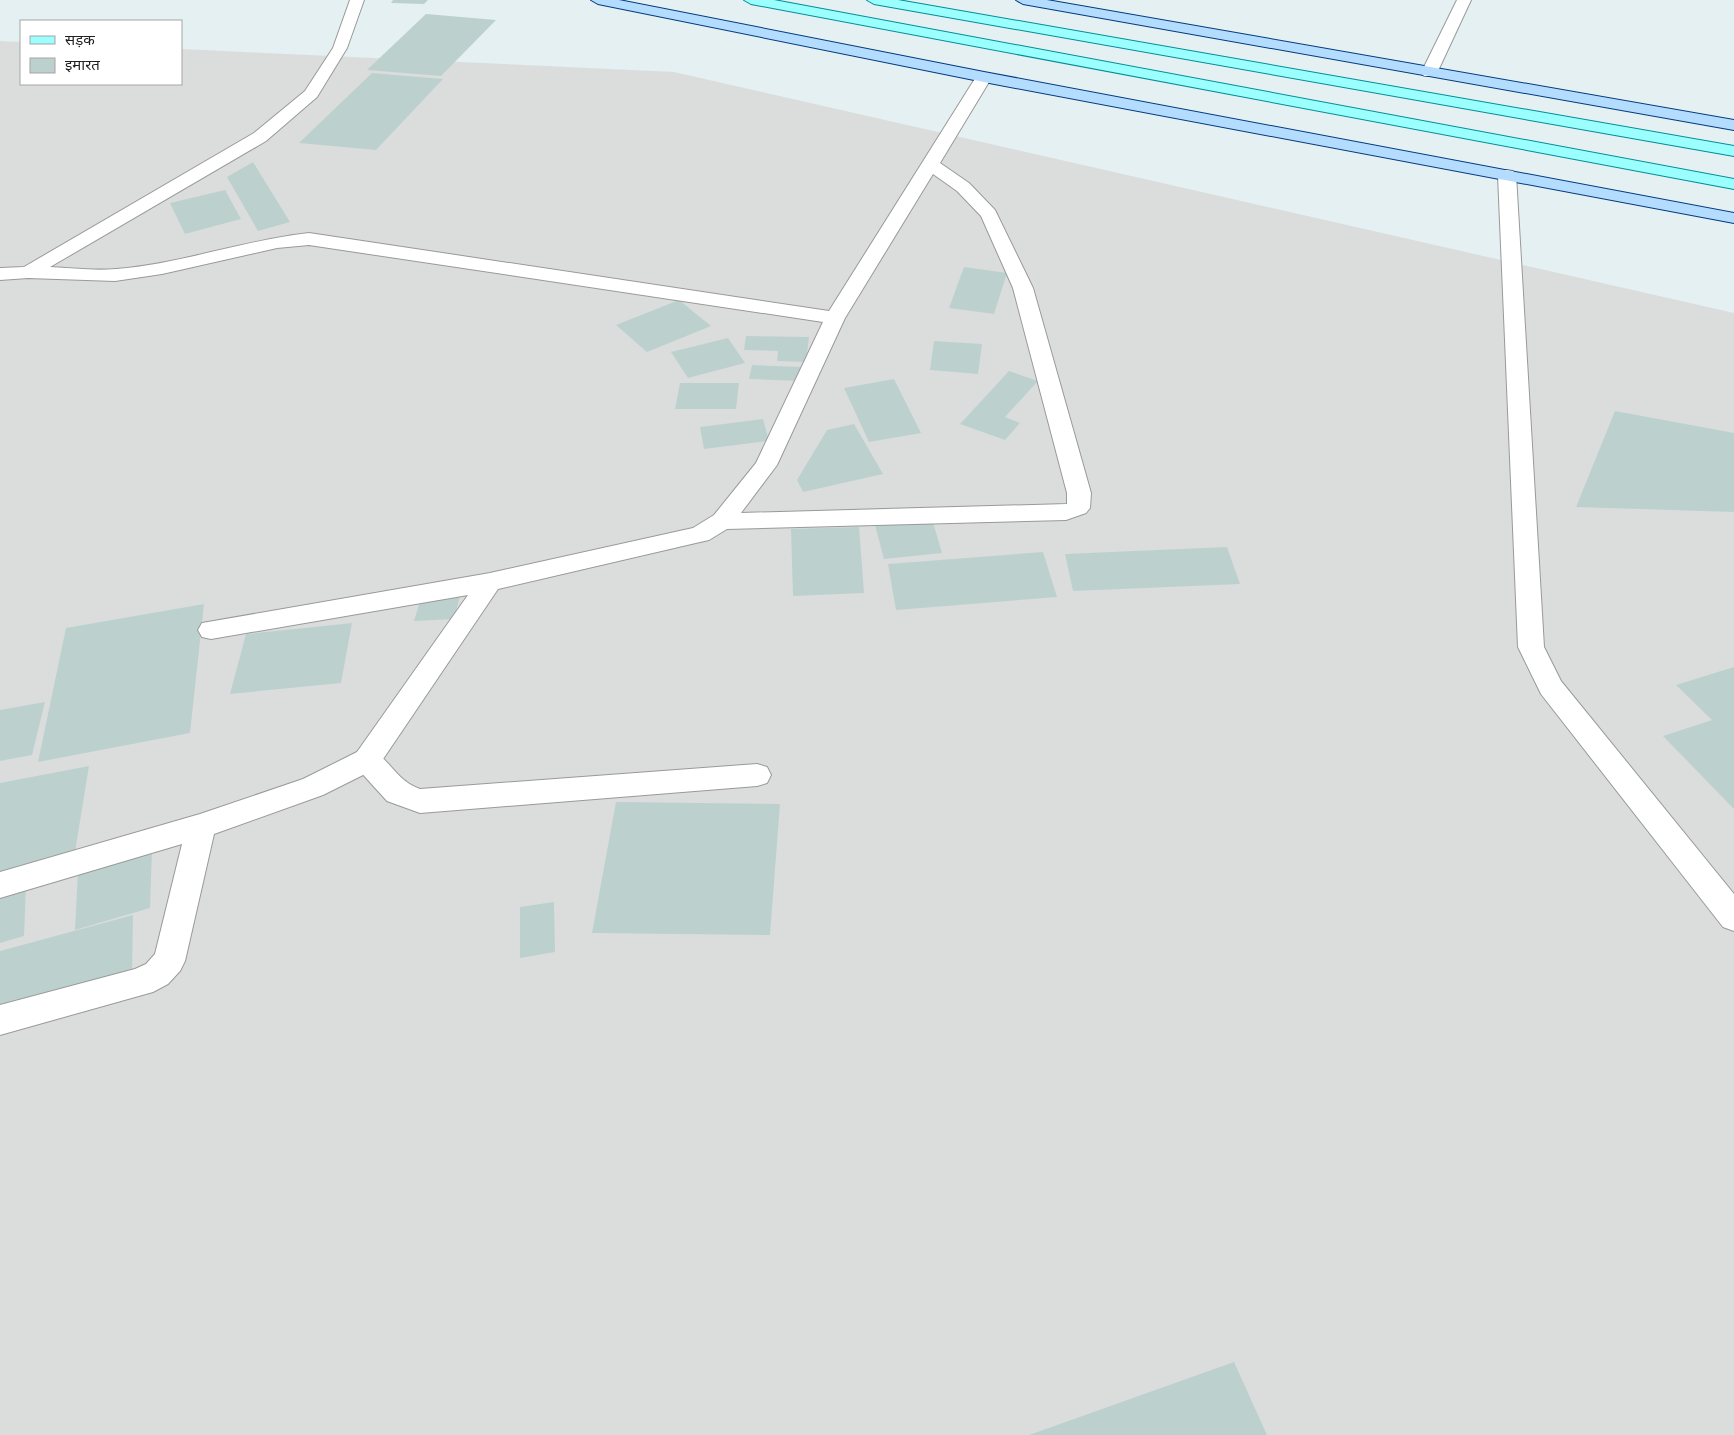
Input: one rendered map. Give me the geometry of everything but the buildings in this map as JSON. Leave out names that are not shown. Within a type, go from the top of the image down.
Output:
[{"type":"main road","points":[[751,0],[1734,184]]},
{"type":"main road","points":[[874,0],[1734,151]]},
{"type":"street","points":[[28,272],[260,137],[311,94],[340,48],[357,0]]},
{"type":"street","points":[[598,0],[984,77],[1734,218]]},
{"type":"street","points":[[1023,0],[1429,73],[1734,125]]},
{"type":"street","points":[[1429,73],[1464,0]]},
{"type":"street","points":[[211,630],[490,582],[700,534],[722,521],[766,465],[835,318],[984,77]]},
{"type":"street","points":[[722,521],[1066,512],[1078,508],[1079,493],[1023,288],[989,214],[963,187],[930,164]]},
{"type":"street","points":[[1507,176],[1531,647],[1551,687],[1734,917]]},
{"type":"street","points":[[0,274],[28,272],[115,275],[162,268],[278,242],[309,239],[835,318]]},
{"type":"street","points":[[0,885],[201,826],[313,787],[367,760],[490,582]]},
{"type":"street","points":[[367,760],[397,793],[420,801],[757,776]]},
{"type":"street","points":[[0,1020],[142,982],[157,974],[169,961],[201,826]]},
{"type":"shaded area","points":[[0,41],[20,42],[20,85],[182,85],[182,49],[674,72],[1734,313],[1734,1435],[0,1435]]}]
